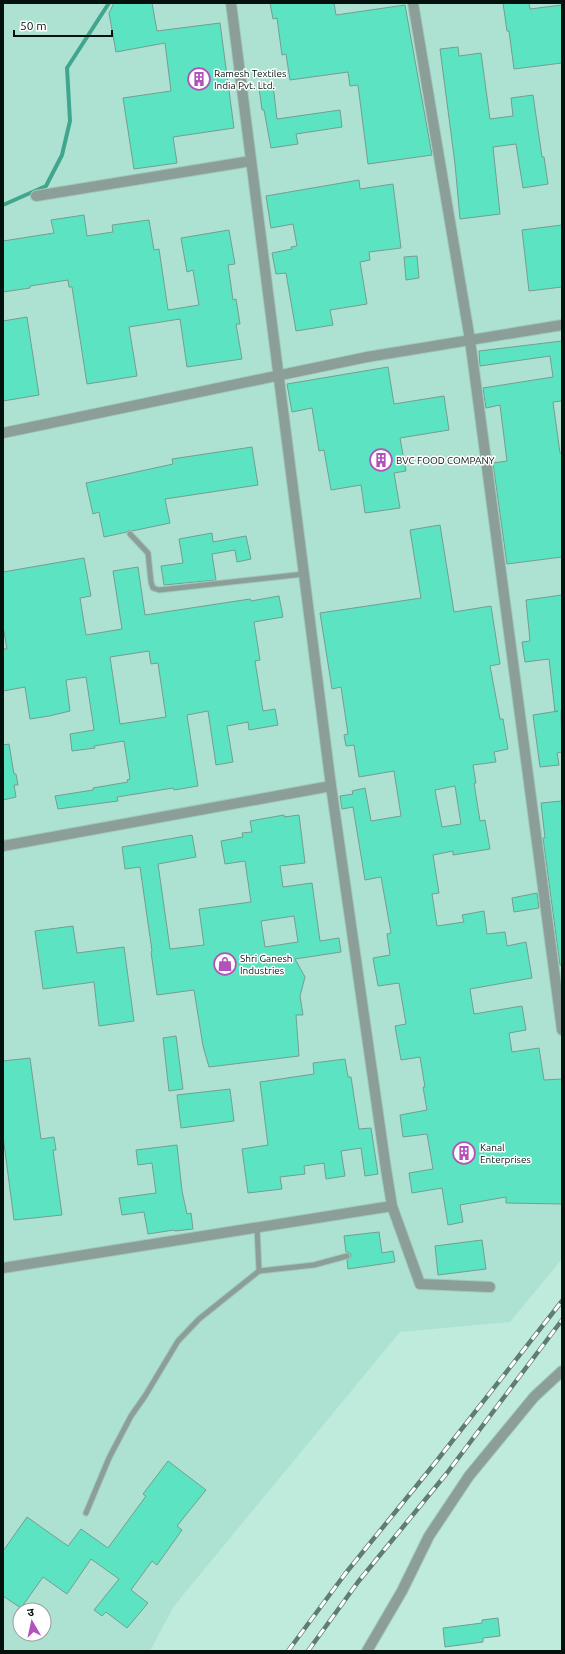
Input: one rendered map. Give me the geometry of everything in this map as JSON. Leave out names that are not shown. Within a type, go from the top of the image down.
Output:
[{"type":"street","points":[[231,3],[331,786],[392,1206],[420,1284],[490,1287]]},
{"type":"street","points":[[414,3],[470,340],[562,1030]]},
{"type":"street","points":[[36,196],[252,161]]},
{"type":"street","points":[[3,433],[367,356],[562,325]]},
{"type":"street","points":[[3,846],[331,786]]},
{"type":"street","points":[[3,1268],[392,1206]]},
{"type":"street","points":[[367,1651],[402,1591],[429,1536],[469,1476],[534,1397],[562,1371]]},
{"type":"lane","points":[[130,534],[148,553],[151,582],[153,588],[159,590],[304,574]]},
{"type":"lane","points":[[257,1227],[259,1271]]},
{"type":"lane","points":[[86,1513],[109,1458],[131,1416],[145,1396],[178,1341],[199,1319],[259,1271],[314,1265],[347,1256]]},
{"type":"shaded area","points":[[3,3],[562,3],[562,1259],[510,1322],[400,1332],[174,1606],[150,1651],[3,1651]]},
{"type":"building","points":[[114,3],[152,3],[157,31],[220,23],[234,128],[173,137],[177,163],[134,169],[123,98],[171,91],[165,43],[116,52],[109,13]]},
{"type":"building","points":[[270,3],[334,3],[336,15],[405,5],[432,155],[368,164],[358,85],[350,86],[348,72],[290,80],[286,54],[282,55],[277,18],[273,19]]},
{"type":"building","points":[[503,3],[529,3],[530,9],[562,5],[562,63],[514,69],[509,31],[507,31]]},
{"type":"building","points":[[458,47],[459,56],[481,53],[490,119],[513,116],[511,98],[533,95],[542,157],[544,157],[548,184],[523,188],[516,144],[493,147],[500,214],[460,219],[455,164],[440,49]]},
{"type":"building","points":[[273,85],[277,119],[340,110],[342,127],[296,134],[298,144],[271,148],[264,110],[262,110],[259,87]]},
{"type":"building","points":[[359,180],[360,189],[393,184],[401,248],[369,252],[370,260],[360,262],[367,304],[330,310],[333,325],[296,331],[286,273],[276,274],[272,253],[292,249],[291,247],[297,246],[293,224],[271,228],[266,196]]},
{"type":"building","points":[[84,215],[87,236],[113,232],[112,225],[149,220],[154,250],[159,249],[168,310],[199,305],[193,270],[187,272],[181,238],[229,230],[235,264],[228,265],[233,300],[236,299],[240,324],[236,324],[242,359],[187,367],[180,319],[129,327],[137,376],[87,384],[72,287],[69,287],[68,280],[3,292],[3,241],[54,233],[51,220]]},
{"type":"building","points":[[562,225],[562,287],[529,291],[522,230]]},
{"type":"building","points":[[417,256],[419,278],[406,280],[404,257]]},
{"type":"building","points":[[27,317],[39,395],[3,401],[3,321]]},
{"type":"building","points":[[562,341],[562,401],[553,402],[560,453],[562,452],[562,557],[507,564],[493,463],[507,461],[500,405],[486,408],[483,388],[553,377],[550,356],[480,366],[479,351]]},
{"type":"building","points":[[388,367],[394,404],[444,396],[449,430],[400,438],[406,471],[394,473],[400,508],[365,513],[361,485],[331,490],[324,450],[319,451],[312,408],[292,412],[287,384]]},
{"type":"building","points":[[252,447],[258,485],[165,499],[170,523],[132,531],[129,530],[127,532],[104,537],[99,512],[93,514],[86,483],[173,464],[172,459]]},
{"type":"building","points":[[440,525],[454,612],[491,606],[500,664],[490,666],[500,719],[503,719],[508,749],[494,752],[496,762],[473,765],[476,783],[474,783],[480,821],[485,820],[490,849],[453,855],[453,851],[433,855],[439,893],[432,894],[437,926],[464,922],[462,915],[484,911],[487,934],[505,932],[507,946],[526,942],[532,978],[470,989],[474,1014],[522,1006],[526,1030],[509,1033],[512,1052],[539,1048],[544,1080],[562,1079],[562,1204],[506,1203],[506,1197],[460,1205],[463,1222],[448,1225],[442,1188],[412,1193],[409,1173],[433,1169],[427,1134],[403,1137],[400,1115],[427,1110],[420,1057],[401,1060],[395,1026],[406,1024],[399,983],[378,986],[373,958],[390,955],[387,934],[391,933],[381,877],[365,880],[353,807],[342,809],[340,796],[353,794],[352,791],[365,788],[371,821],[401,816],[394,771],[359,777],[354,745],[346,746],[344,735],[348,734],[341,687],[332,689],[320,613],[421,598],[410,530]],"holes":[[[455,786],[461,824],[442,827],[435,790]]]},
{"type":"building","points":[[212,533],[213,542],[246,536],[251,559],[237,562],[235,550],[212,554],[216,580],[164,585],[161,566],[183,563],[179,539]]},
{"type":"building","points":[[84,558],[91,596],[80,598],[86,635],[122,629],[113,571],[138,567],[145,615],[279,596],[283,617],[254,622],[260,660],[255,661],[263,711],[275,709],[278,725],[249,730],[248,722],[227,726],[233,762],[216,765],[208,711],[187,715],[198,786],[174,790],[173,788],[117,797],[118,801],[58,809],[55,796],[93,790],[93,788],[128,782],[127,780],[130,779],[124,741],[94,746],[95,748],[72,751],[70,734],[94,730],[86,677],[66,680],[70,711],[49,716],[30,719],[25,687],[3,691],[3,649],[7,649],[3,626],[3,572]],"holes":[[[149,651],[151,664],[158,663],[166,717],[120,724],[110,657]]]},
{"type":"building","points":[[562,595],[562,752],[557,753],[559,765],[540,767],[533,715],[555,711],[549,659],[525,662],[522,642],[530,641],[526,600]]},
{"type":"building","points":[[9,744],[14,774],[16,774],[18,785],[14,785],[16,797],[3,800],[3,745]]},
{"type":"building","points":[[562,801],[562,965],[560,965],[543,838],[545,838],[541,803]]},
{"type":"building","points":[[284,815],[284,817],[299,815],[305,863],[280,866],[283,887],[312,883],[320,941],[339,938],[341,952],[295,959],[305,977],[300,996],[303,1015],[296,1015],[299,1056],[209,1067],[203,1046],[194,990],[157,995],[140,867],[125,869],[122,847],[192,835],[196,857],[158,864],[170,949],[204,945],[199,909],[251,902],[245,861],[225,864],[221,841],[243,837],[242,833],[252,832],[250,821]],"holes":[[[294,916],[298,942],[265,947],[261,921]]]},
{"type":"building","points":[[537,893],[539,908],[514,912],[512,898]]},
{"type":"building","points":[[73,926],[77,953],[124,947],[134,1021],[99,1026],[94,982],[43,989],[35,931]]},
{"type":"building","points":[[176,1036],[183,1089],[169,1091],[163,1038]]},
{"type":"building","points":[[30,1058],[41,1139],[54,1137],[56,1150],[53,1150],[62,1215],[14,1220],[3,1136],[3,1061]]},
{"type":"building","points":[[345,1059],[348,1077],[351,1077],[359,1129],[371,1128],[378,1174],[365,1176],[361,1148],[341,1151],[345,1176],[326,1179],[324,1163],[304,1166],[305,1174],[280,1177],[282,1189],[248,1193],[242,1149],[268,1145],[260,1082],[314,1074],[313,1063]]},
{"type":"building","points":[[230,1089],[234,1121],[181,1128],[177,1095]]},
{"type":"building","points":[[177,1145],[182,1191],[187,1214],[191,1213],[193,1229],[148,1234],[144,1212],[122,1215],[119,1198],[156,1193],[152,1163],[138,1165],[136,1150]]},
{"type":"building","points":[[379,1232],[382,1253],[393,1251],[395,1262],[348,1269],[347,1260],[351,1255],[350,1253],[346,1252],[344,1236]]},
{"type":"building","points":[[482,1240],[486,1269],[438,1275],[435,1246]]},
{"type":"building","points":[[168,1461],[206,1490],[177,1526],[182,1530],[157,1565],[152,1561],[131,1590],[148,1603],[127,1628],[106,1612],[102,1616],[94,1610],[119,1579],[91,1559],[67,1594],[43,1577],[25,1602],[12,1602],[3,1596],[3,1551],[27,1517],[68,1546],[81,1529],[108,1548],[146,1496],[143,1494]]},
{"type":"building","points":[[498,1618],[500,1636],[483,1638],[483,1642],[445,1647],[443,1628],[482,1623],[482,1620]]},
{"type":"waterway","points":[[3,205],[46,186],[62,155],[70,121],[67,68],[109,3]]},
{"type":"railway","points":[[288,1651],[345,1574],[435,1463],[562,1301]]},
{"type":"railway","points":[[308,1651],[358,1582],[447,1473],[562,1320]]},
{"type":"place","name":"Ramesh Textiles India Pvt. Ltd.","points":[[199,79]]},
{"type":"place","name":"BVC FOOD COMPANY","points":[[381,460]]},
{"type":"place","name":"Shri Ganesh Industries","points":[[225,964]]},
{"type":"place","name":"Kanal Enterprises","points":[[464,1153]]}]
